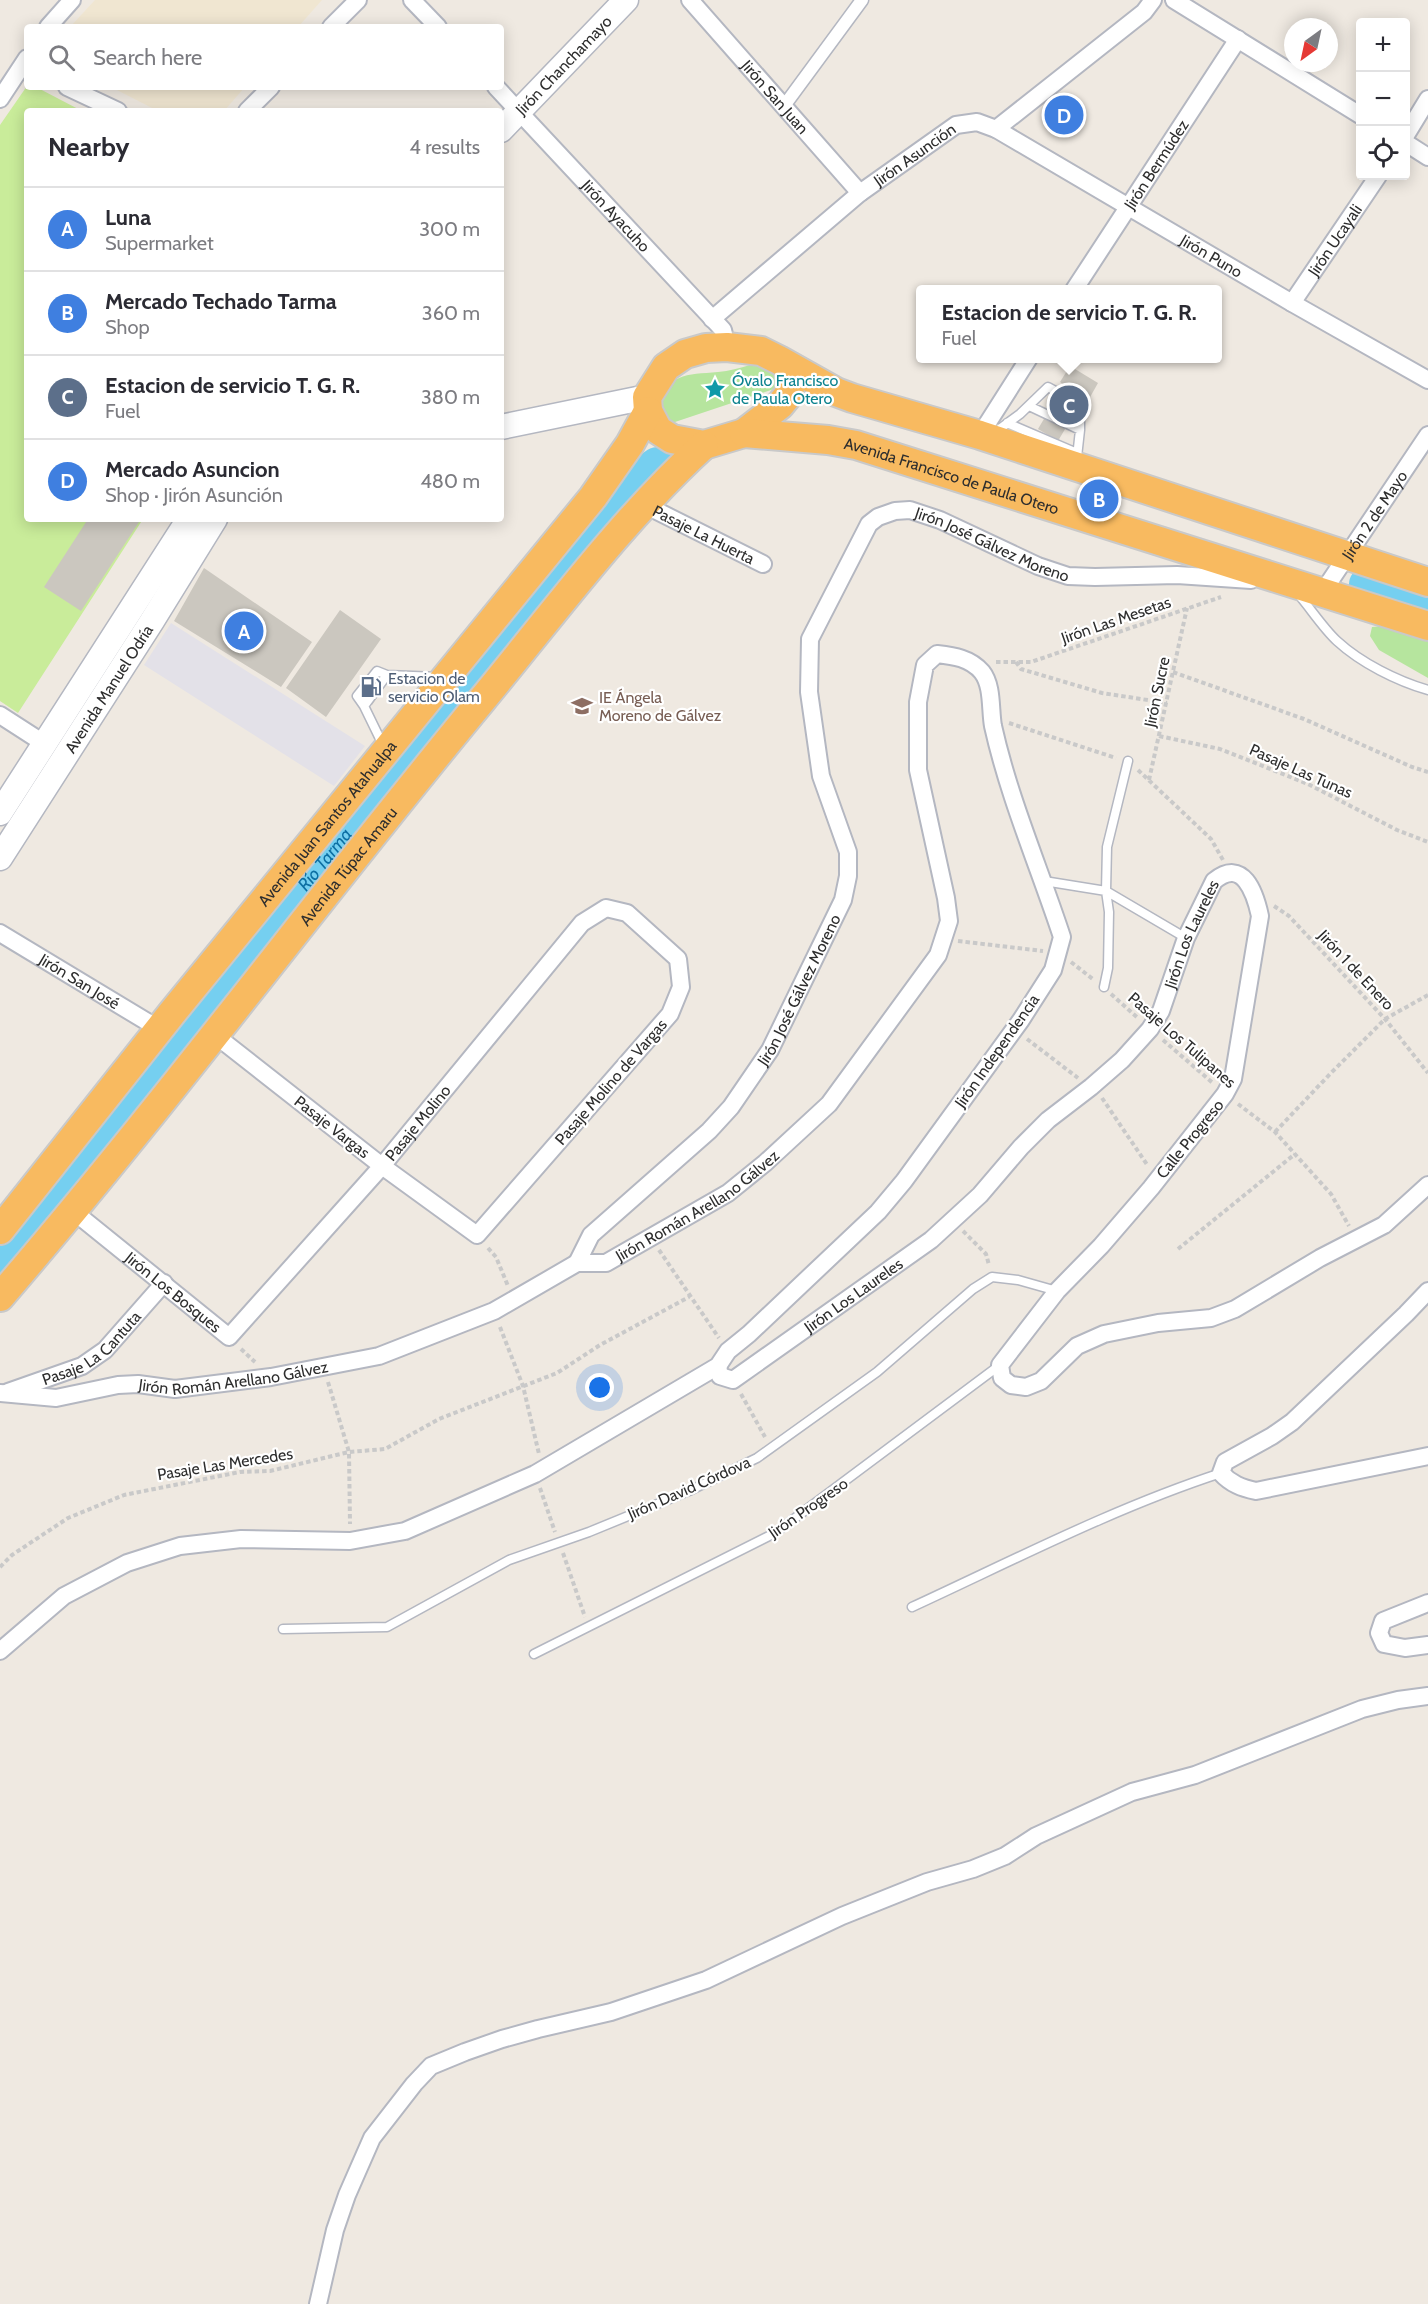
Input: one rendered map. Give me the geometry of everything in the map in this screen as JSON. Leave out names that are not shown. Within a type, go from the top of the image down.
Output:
[{"type":"highway","points":[[788,365],[791,380],[789,394],[780,405],[744,433],[704,445],[672,439],[658,430],[648,404],[666,367],[685,354],[706,348],[727,347],[761,351],[788,365],[836,392],[852,398],[992,432],[1077,460],[1347,557],[1428,582]]},
{"type":"highway","name":"Avenida Juan Santos Atahualpa","points":[[0,1230],[159,1029],[594,496],[630,444],[648,404]]},
{"type":"highway","name":"Avenida Francisco de Paula Otero","points":[[744,433],[828,440],[856,445],[1428,626]]},
{"type":"highway","name":"Avenida Túpac Amaru","points":[[0,1297],[73,1212],[420,775],[643,504],[704,445]]},
{"type":"main road","name":"Jirón Chanchamayo","points":[[504,127],[626,0]]},
{"type":"main road","points":[[504,427],[648,404]]},
{"type":"main road","name":"Avenida Manuel Odría","points":[[0,813],[187,522]]},
{"type":"main road","name":"Avenida Manuel Odría","points":[[0,858],[213,522]]},
{"type":"main road","points":[[96,663],[117,676]]},
{"type":"street","points":[[51,24],[72,0]]},
{"type":"street","points":[[334,24],[357,0]]},
{"type":"street","points":[[412,0],[435,24]]},
{"type":"street","name":"Jirón San Juan","points":[[690,0],[860,193]]},
{"type":"street","points":[[784,106],[862,0]]},
{"type":"street","points":[[996,129],[1144,12],[1153,0]]},
{"type":"street","points":[[1174,0],[1356,113]]},
{"type":"street","name":"Jirón Bermúdez","points":[[1077,285],[1238,39]]},
{"type":"street","points":[[0,99],[24,65]]},
{"type":"street","points":[[73,90],[112,108]]},
{"type":"street","points":[[250,108],[268,90]]},
{"type":"street","name":"Jirón Ayacuho","points":[[499,90],[723,330],[727,347]]},
{"type":"street","points":[[1410,128],[1428,99]]},
{"type":"street","name":"Jirón Asunción","points":[[712,319],[860,193],[956,125],[976,122],[996,129]]},
{"type":"street","name":"Jirón Puno","points":[[996,129],[1428,380]]},
{"type":"street","points":[[1410,146],[1428,157]]},
{"type":"street","name":"Jirón Ucayali","points":[[1292,303],[1375,180]]},
{"type":"street","points":[[992,432],[1026,363]]},
{"type":"street","name":"Jirón 2 de Mayo","points":[[1322,593],[1428,435]]},
{"type":"street","name":"Pasaje La Huerta","points":[[643,504],[763,564]]},
{"type":"street","name":"Jirón José Gálvez Moreno","points":[[577,1263],[591,1235],[709,1131],[731,1107],[770,1050],[843,900],[848,876],[848,852],[821,776],[808,692],[810,639],[869,524],[878,517],[910,510],[940,520],[1038,566],[1068,576],[1095,578],[1177,575],[1288,582]]},
{"type":"street","name":"Jirón Román Arellano Gálvez","points":[[2,1393],[56,1398],[118,1385],[138,1384],[176,1389],[271,1377],[379,1356],[494,1311],[577,1263],[606,1263],[728,1193],[765,1163],[829,1104],[938,955],[949,921],[918,770],[918,702],[925,665],[936,654],[957,656],[973,663]]},
{"type":"street","name":"Jirón Independencia","points":[[717,1366],[728,1351],[749,1334],[878,1212],[904,1181],[1014,1030],[1053,970],[1062,937],[1000,760],[984,675],[973,663]]},
{"type":"street","points":[[0,715],[45,744]]},
{"type":"street","points":[[1230,873],[1246,879],[1255,894]]},
{"type":"street","name":"Jirón Los Laureles","points":[[733,1380],[931,1240],[981,1195],[1021,1147],[1048,1120],[1122,1060],[1150,1029],[1161,1011],[1186,938],[1214,881],[1230,873]]},
{"type":"street","name":"Calle Progreso","points":[[1000,1365],[1057,1291],[1101,1246],[1225,1094],[1233,1079],[1260,916],[1255,894]]},
{"type":"street","name":"Pasaje Molino","points":[[229,1337],[382,1166],[582,923],[606,908]]},
{"type":"street","name":"Pasaje Molino de Vargas","points":[[477,1235],[670,1014],[681,987],[678,959],[627,913],[606,908]]},
{"type":"street","name":"Jirón San José","points":[[0,933],[159,1029]]},
{"type":"street","name":"Pasaje Vargas","points":[[215,1035],[382,1166],[477,1235]]},
{"type":"street","points":[[1000,1365],[1002,1378],[1011,1385],[1026,1387],[1041,1381],[1077,1346],[1104,1334],[1158,1323],[1211,1318],[1235,1309],[1320,1258],[1384,1225],[1428,1185]]},
{"type":"street","name":"Jirón Los Bosques","points":[[73,1212],[229,1337]]},
{"type":"street","name":"Pasaje La Cantuta","points":[[2,1393],[82,1366],[105,1350],[164,1283]]},
{"type":"street","points":[[1428,1291],[1292,1422],[1225,1462],[1221,1473],[1228,1481],[1241,1488],[1256,1491],[1428,1456]]},
{"type":"street","points":[[0,1651],[64,1596],[127,1563],[180,1545],[241,1539],[350,1541],[405,1531],[542,1470],[717,1366],[720,1376],[733,1380]]},
{"type":"street","points":[[1428,1603],[1383,1621],[1379,1633],[1384,1644],[1405,1648],[1428,1645]]},
{"type":"street","points":[[318,2304],[335,2230],[347,2195],[372,2138],[431,2066],[502,2040],[611,2012],[706,1980],[842,1916],[927,1882],[973,1869],[1005,1856],[1036,1836],[1132,1792],[1196,1775],[1362,1709],[1428,1696]]},
{"type":"lane","points":[[992,432],[1029,406],[1048,387],[1059,393]]},
{"type":"lane","points":[[1077,460],[1080,405]]},
{"type":"lane","points":[[1029,406],[1080,430]]},
{"type":"lane","points":[[1288,582],[1337,641],[1370,664],[1410,684],[1428,690]]},
{"type":"lane","points":[[385,751],[364,706],[387,675],[446,677]]},
{"type":"lane","points":[[1104,987],[1108,968],[1107,847],[1128,761]]},
{"type":"lane","points":[[1044,881],[1106,891],[1186,938]]},
{"type":"lane","points":[[992,1277],[1018,1280],[1057,1291]]},
{"type":"lane","name":"Jirón David Córdova","points":[[283,1629],[387,1627],[509,1560],[589,1532],[689,1491],[757,1458],[877,1372],[973,1289],[992,1277]]},
{"type":"lane","name":"Jirón Progreso","points":[[534,1654],[776,1533],[1000,1365]]},
{"type":"lane","points":[[912,1607],[1156,1495],[1221,1473]]},
{"type":"path","name":"Jirón Las Mesetas","points":[[973,663],[1031,662],[1231,593]]},
{"type":"path","name":"Jirón Sucre","points":[[1149,780],[1187,608]]},
{"type":"path","points":[[1015,662],[1021,669],[1102,693],[1167,703]]},
{"type":"path","points":[[1173,672],[1304,720],[1428,772]]},
{"type":"path","points":[[991,717],[1128,761],[1211,838],[1230,873]]},
{"type":"path","name":"Pasaje Las Tunas","points":[[1159,736],[1220,749],[1308,784],[1397,830],[1428,842]]},
{"type":"path","name":"Jirón 1 de Enero","points":[[1255,894],[1289,916],[1385,1019],[1428,1073]]},
{"type":"path","points":[[944,940],[1059,953]]},
{"type":"path","name":"Pasaje Los Tulipanes","points":[[1059,953],[1104,987],[1225,1094],[1275,1132],[1331,1194],[1356,1240]]},
{"type":"path","points":[[1275,1132],[1385,1019],[1428,995]]},
{"type":"path","points":[[1014,1030],[1091,1087],[1105,1101],[1157,1180]]},
{"type":"path","points":[[1178,1249],[1295,1154]]},
{"type":"path","points":[[952,1220],[986,1254],[992,1277]]},
{"type":"path","points":[[477,1235],[496,1257],[514,1300]]},
{"type":"path","points":[[651,1238],[689,1297],[728,1351]]},
{"type":"path","name":"Pasaje Las Mercedes","points":[[0,1567],[12,1555],[68,1518],[124,1495],[240,1472],[270,1472],[349,1452],[385,1449],[439,1419],[557,1373],[600,1345],[689,1297]]},
{"type":"path","points":[[494,1311],[523,1386],[542,1470]]},
{"type":"path","name":"Jirón Los Bosques","points":[[229,1337],[271,1377]]},
{"type":"path","points":[[324,1367],[349,1452],[350,1541]]},
{"type":"path","points":[[733,1380],[771,1448]]},
{"type":"shaded area","points":[[95,0],[322,0],[301,24],[73,24]]},
{"type":"shaded area","points":[[117,90],[242,90],[227,108],[152,108]]},
{"type":"shaded area","points":[[171,623],[365,746],[334,786],[144,665]]},
{"type":"green space","points":[[24,90],[42,90],[76,108],[24,108],[24,522],[141,522],[18,713],[0,701],[0,125]]},
{"type":"green space","points":[[750,365],[769,365],[777,372],[777,388],[669,424],[659,410],[667,388],[679,378]]},
{"type":"green space","points":[[1385,626],[1428,641],[1428,678],[1379,650],[1370,636],[1372,627]]},
{"type":"building","points":[[1070,366],[1098,383],[1089,399],[1084,397],[1058,441],[1038,429],[1064,385],[1060,382]]},
{"type":"building","points":[[86,522],[139,522],[81,611],[44,587]]},
{"type":"building","points":[[204,568],[312,642],[281,687],[174,621]]},
{"type":"building","points":[[340,610],[381,639],[326,717],[286,688]]},
{"type":"building","points":[[375,671],[389,681],[372,705],[356,692]]},
{"type":"waterway","name":"Río Tarma","points":[[0,1263],[589,532],[634,480],[657,464]]},
{"type":"waterway","points":[[1366,584],[1428,603]]},
{"type":"place","name":"Mercado Asuncion","points":[[1064,115]]},
{"type":"place","name":"Óvalo Francisco de Paula Otero","points":[[715,389]]},
{"type":"place","name":"Estacion de servicio T. G. R.","points":[[1069,405]]},
{"type":"place","name":"Mercado Techado Tarma","points":[[1099,499]]},
{"type":"place","name":"Luna","points":[[244,631]]},
{"type":"place","name":"Estacion de servicio Olam","points":[[371,687]]},
{"type":"place","name":"IE Ángela Moreno de Gálvez","points":[[582,706]]}]
